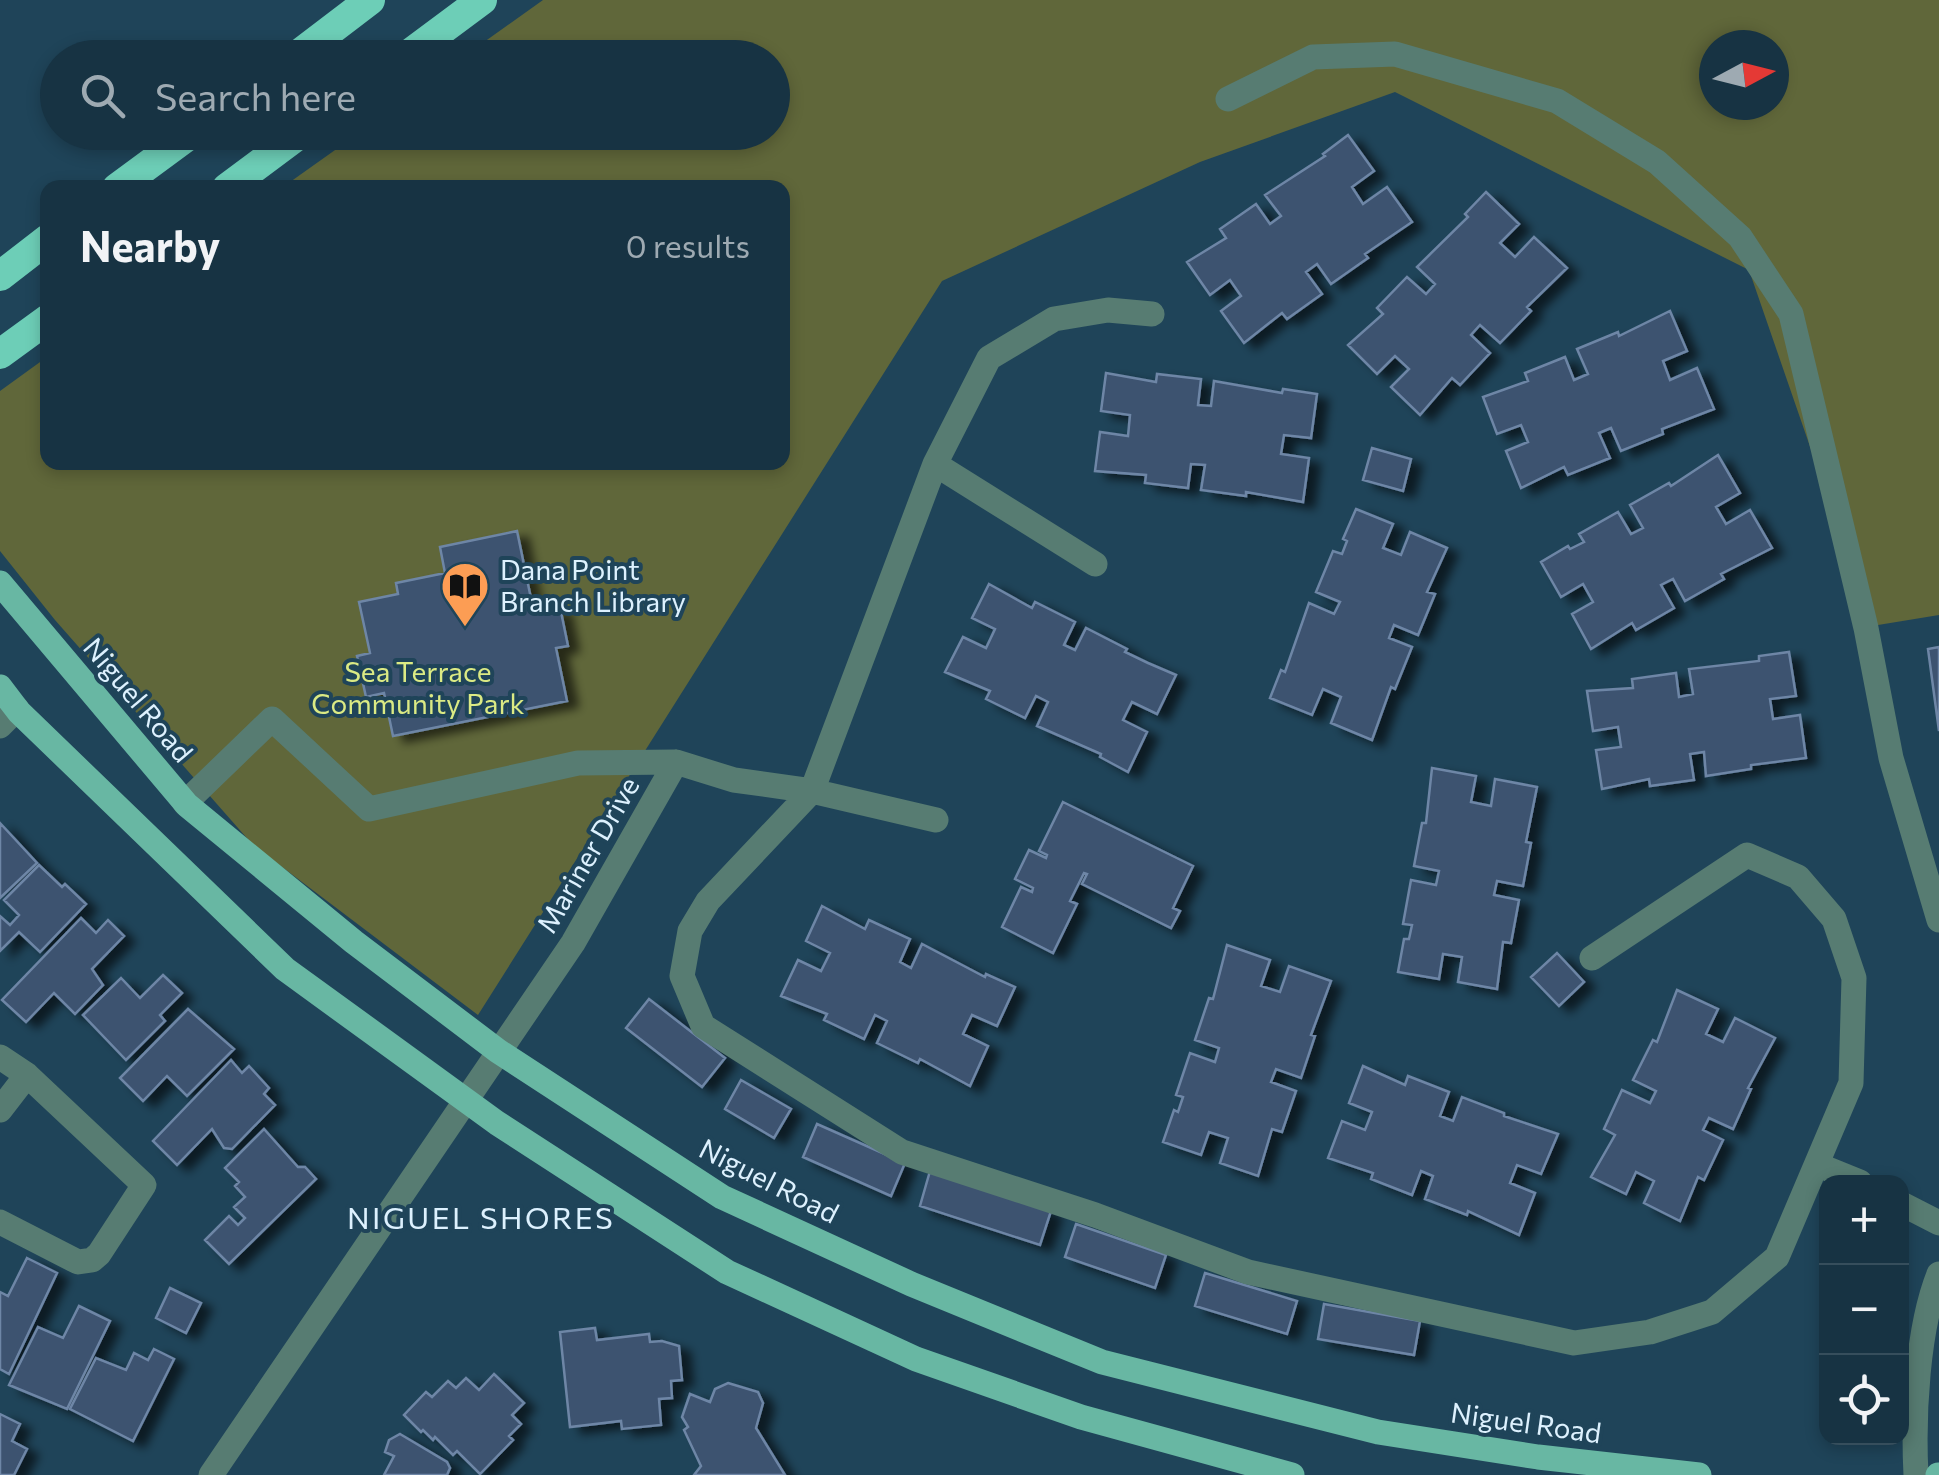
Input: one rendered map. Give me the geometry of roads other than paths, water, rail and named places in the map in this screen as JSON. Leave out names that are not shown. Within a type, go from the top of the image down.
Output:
[{"type":"highway","points":[[318,40],[370,0]]},
{"type":"highway","points":[[428,40],[482,0]]},
{"type":"highway","points":[[129,180],[169,150]]},
{"type":"highway","points":[[238,180],[278,150]]},
{"type":"highway","points":[[0,276],[40,245]]},
{"type":"highway","points":[[0,354],[40,325]]},
{"type":"main road","name":"Niguel Road","points":[[0,583],[185,804],[354,942],[498,1051],[722,1197],[911,1284],[1102,1362],[1378,1432],[1538,1457],[1699,1475]]},
{"type":"main road","points":[[0,687],[8,717],[285,969],[466,1102],[726,1272],[898,1351],[1082,1417],[1292,1475]]},
{"type":"street","points":[[1228,99],[1313,56],[1395,54],[1557,101],[1657,162],[1740,236],[1791,314],[1866,628],[1892,758],[1927,834],[1939,920]]},
{"type":"street","points":[[1152,314],[1108,310],[1054,319],[989,358],[936,464],[812,792],[708,901],[690,930],[682,976],[703,1026],[902,1152],[1095,1215],[1248,1272],[1574,1343],[1650,1332],[1712,1312],[1777,1256],[1851,1083],[1854,978],[1834,919],[1798,877],[1748,855],[1592,958]]},
{"type":"street","points":[[936,464],[1096,564]]},
{"type":"street","points":[[185,804],[272,719],[369,809],[578,763],[676,762]]},
{"type":"street","name":"Mariner Drive","points":[[212,1475],[573,943],[676,762],[734,780],[812,792],[936,820]]},
{"type":"street","points":[[0,1057],[27,1075],[144,1185],[92,1260],[78,1262],[0,1222]]},
{"type":"street","points":[[0,1110],[27,1075]]},
{"type":"street","points":[[1818,1165],[1843,1175]]},
{"type":"street","points":[[1909,1208],[1939,1223]]},
{"type":"street","points":[[1916,1475],[1913,1426],[1926,1322],[1939,1274]]},
{"type":"place","name":"Dana Point Branch Library","points":[[465,628]]},
{"type":"district","name":"NIGUEL SHORES","points":[[481,1219]]},
{"type":"park label","name":"Sea Terrace Community Park","points":[[418,688]]}]
